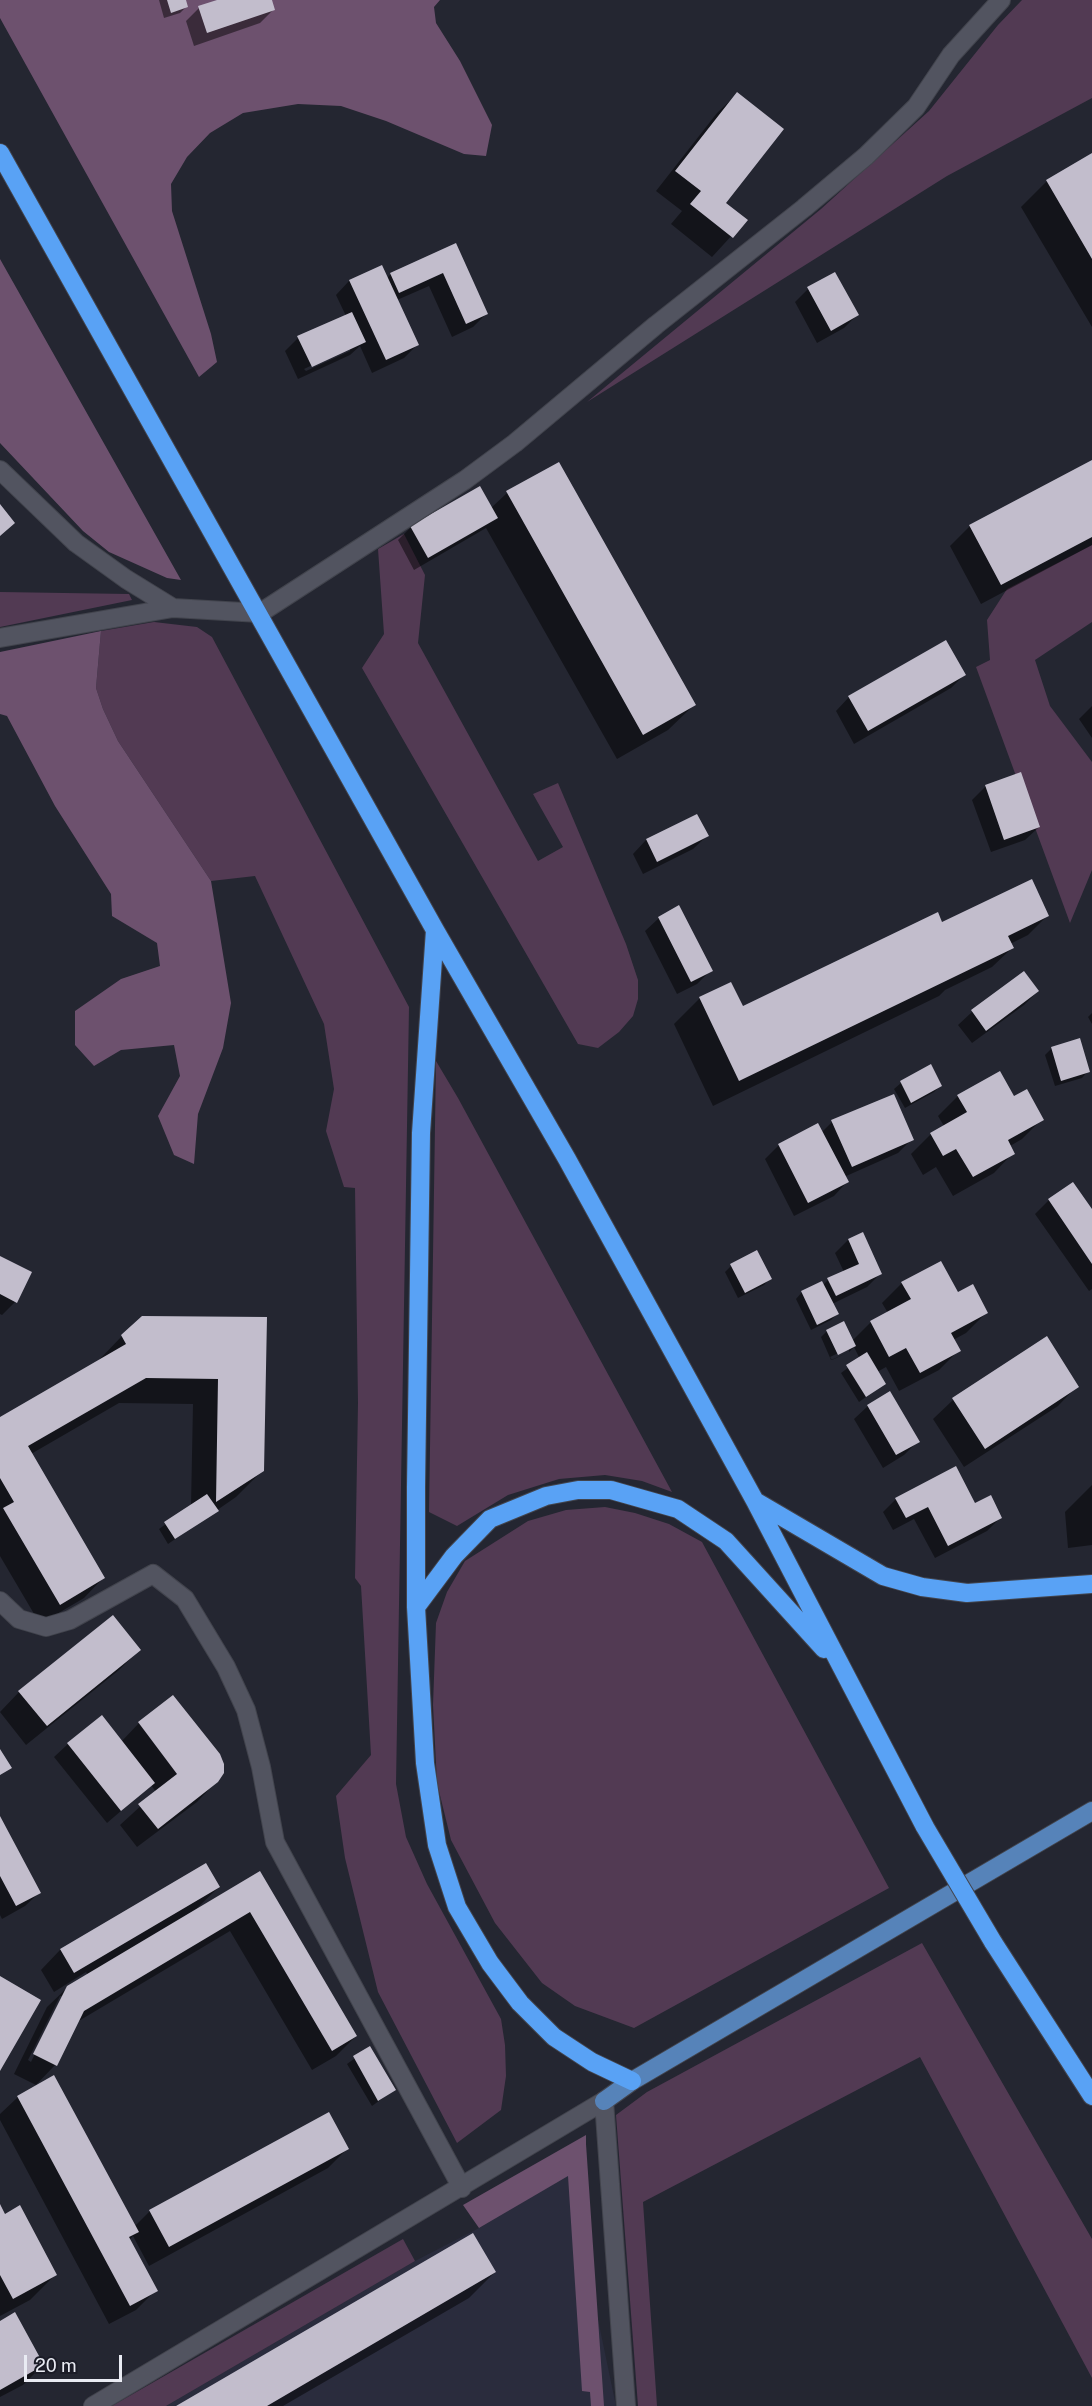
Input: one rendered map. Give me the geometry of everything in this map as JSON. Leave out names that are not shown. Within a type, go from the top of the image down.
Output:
[{"type":"highway","points":[[0,153],[260,613],[435,930],[567,1159],[755,1501],[925,1827],[993,1942],[1092,2096]]},
{"type":"highway","points":[[435,930],[421,1133],[416,1607],[425,1763],[437,1845],[457,1907],[490,1964],[520,2003],[554,2037],[592,2062],[632,2081]]},
{"type":"highway","points":[[416,1607],[454,1556],[490,1519],[546,1496],[578,1490],[611,1490],[678,1509],[726,1541],[841,1668]]},
{"type":"highway","points":[[755,1501],[883,1576],[922,1587],[967,1593],[1092,1584]]},
{"type":"main road","points":[[604,2101],[632,2081],[1092,1812]]},
{"type":"street","points":[[0,638],[173,608],[260,613],[465,480],[506,450],[656,325],[804,208],[866,156],[916,107],[951,55],[1001,0]]},
{"type":"street","points":[[0,470],[76,543],[126,579],[173,608]]},
{"type":"street","points":[[0,1601],[19,1619],[46,1628],[70,1620],[153,1574],[185,1599],[226,1667],[246,1710],[276,1842],[462,2188]]},
{"type":"street","points":[[93,2406],[462,2188],[604,2101],[626,2406]]},
{"type":"shaded area","points":[[0,0],[440,0],[434,7],[436,23],[460,61],[492,125],[486,156],[464,154],[386,121],[341,106],[298,104],[243,113],[210,133],[187,157],[171,184],[172,211],[211,334],[217,362],[199,377],[0,18]]},
{"type":"shaded area","points":[[1022,0],[1092,0],[1092,98],[947,176],[587,402],[821,209],[929,111],[998,25]]},
{"type":"shaded area","points":[[0,259],[181,580],[167,578],[109,552],[83,531],[0,443]]},
{"type":"shaded area","points":[[404,534],[425,575],[418,643],[538,861],[563,847],[533,794],[558,783],[626,944],[638,980],[638,999],[633,1016],[619,1032],[598,1048],[578,1044],[362,668],[384,634],[378,549]]},
{"type":"shaded area","points":[[1092,545],[1092,622],[1035,660],[1050,706],[1092,762],[1092,870],[1070,923],[976,667],[990,660],[987,620],[1007,589]]},
{"type":"shaded area","points":[[0,592],[129,594],[132,600],[0,627]]},
{"type":"shaded area","points":[[154,622],[197,627],[212,637],[409,1007],[396,1784],[406,1837],[427,1884],[501,2019],[505,2045],[506,2076],[501,2110],[457,2143],[378,1992],[345,1858],[336,1796],[371,1755],[361,1586],[355,1578],[358,1403],[355,1188],[344,1187],[326,1131],[334,1089],[324,1024],[255,876],[211,881],[118,741],[103,709],[96,688],[101,631]]},
{"type":"shaded area","points":[[101,631],[96,688],[103,709],[118,741],[211,881],[231,1003],[223,1048],[198,1114],[194,1164],[174,1155],[158,1116],[180,1076],[174,1045],[121,1050],[94,1066],[75,1045],[75,1011],[121,979],[160,966],[157,943],[112,916],[111,894],[55,806],[7,716],[0,714],[0,652]]},
{"type":"shaded area","points":[[436,1061],[672,1492],[642,1481],[605,1475],[559,1479],[508,1495],[457,1526],[429,1512]]},
{"type":"shaded area","points":[[605,1507],[635,1513],[669,1524],[702,1542],[889,1888],[634,2028],[575,2006],[542,1983],[495,1923],[451,1840],[437,1783],[433,1705],[436,1623],[447,1592],[465,1561],[528,1521],[566,1510]]},
{"type":"shaded area","points":[[922,1943],[1092,2239],[1092,2378],[920,2057],[643,2202],[657,2406],[638,2406],[616,2115],[647,2092]]},
{"type":"shaded area","points":[[586,2135],[604,2406],[591,2406],[590,2392],[582,2391],[568,2176],[479,2228],[463,2205]]},
{"type":"shaded area","points":[[568,2175],[616,2406],[166,2406],[415,2261],[479,2228]]},
{"type":"shaded area","points":[[403,2239],[415,2261],[166,2406],[112,2406]]},
{"type":"building","points":[[167,0],[186,0],[188,7],[171,13]]},
{"type":"building","points":[[217,0],[272,0],[275,10],[207,33],[198,6]]},
{"type":"building","points":[[737,92],[784,129],[726,203],[748,220],[733,238],[690,204],[701,191],[675,171]]},
{"type":"building","points":[[1092,153],[1092,259],[1046,180]]},
{"type":"building","points":[[456,243],[488,314],[466,324],[443,273],[399,293],[390,273]]},
{"type":"building","points":[[382,265],[419,345],[386,360],[349,280]]},
{"type":"building","points":[[835,272],[859,315],[831,331],[807,287]]},
{"type":"building","points":[[352,312],[366,342],[312,367],[297,336]]},
{"type":"building","points":[[1092,460],[1092,537],[1001,585],[969,525]]},
{"type":"building","points":[[559,462],[696,705],[643,735],[506,491]]},
{"type":"building","points":[[480,486],[498,518],[428,558],[410,526]]},
{"type":"building","points":[[0,504],[15,523],[0,536]]},
{"type":"building","points":[[946,640],[966,675],[868,731],[848,696]]},
{"type":"building","points":[[1021,772],[1040,827],[1004,840],[985,785]]},
{"type":"building","points":[[697,814],[709,836],[657,862],[646,839]]},
{"type":"building","points":[[1032,879],[1049,916],[1008,936],[1014,948],[739,1081],[699,997],[731,982],[743,1006],[938,912],[942,922]]},
{"type":"building","points":[[679,905],[713,971],[691,982],[658,917]]},
{"type":"building","points":[[1024,971],[1039,991],[986,1031],[971,1010]]},
{"type":"building","points":[[1080,1038],[1090,1072],[1061,1081],[1051,1047]]},
{"type":"building","points":[[931,1064],[942,1086],[911,1103],[900,1081]]},
{"type":"building","points":[[1000,1071],[1014,1096],[1027,1089],[1044,1120],[1008,1140],[1015,1154],[973,1177],[956,1149],[943,1156],[930,1133],[967,1112],[957,1095]]},
{"type":"building","points":[[894,1094],[914,1140],[852,1167],[831,1120]]},
{"type":"building","points":[[818,1123],[849,1182],[808,1203],[778,1144]]},
{"type":"building","points":[[1073,1182],[1092,1209],[1092,1264],[1048,1199]]},
{"type":"building","points":[[863,1232],[882,1274],[836,1296],[827,1278],[859,1264],[848,1239]]},
{"type":"building","points":[[757,1250],[772,1279],[745,1293],[730,1264]]},
{"type":"building","points":[[0,1256],[32,1272],[17,1303],[0,1294]]},
{"type":"building","points":[[941,1261],[958,1292],[973,1284],[988,1313],[951,1333],[961,1351],[920,1373],[906,1348],[889,1357],[870,1321],[911,1299],[901,1282]]},
{"type":"building","points":[[822,1281],[839,1314],[817,1325],[801,1291]]},
{"type":"building","points":[[142,1316],[267,1317],[264,1471],[216,1502],[218,1379],[146,1378],[28,1446],[105,1578],[60,1605],[3,1508],[14,1502],[0,1478],[0,1417],[126,1344],[121,1335]]},
{"type":"building","points":[[844,1321],[856,1346],[838,1355],[826,1330]]},
{"type":"building","points":[[1047,1336],[1079,1387],[985,1449],[952,1398]]},
{"type":"building","points":[[867,1352],[886,1384],[866,1397],[846,1365]]},
{"type":"building","points":[[890,1391],[920,1442],[896,1455],[867,1405]]},
{"type":"building","points":[[956,1466],[975,1503],[991,1495],[1002,1518],[948,1546],[928,1507],[906,1518],[895,1498]]},
{"type":"building","points":[[207,1494],[219,1511],[175,1539],[164,1522]]},
{"type":"building","points":[[113,1615],[141,1650],[47,1726],[18,1691]]},
{"type":"building","points":[[173,1695],[220,1754],[224,1764],[224,1773],[218,1782],[158,1829],[138,1804],[177,1774],[138,1722]]},
{"type":"building","points":[[102,1715],[155,1783],[121,1811],[67,1743]]},
{"type":"building","points":[[0,1749],[12,1768],[0,1775]]},
{"type":"building","points":[[0,1816],[41,1893],[16,1906],[0,1876]]},
{"type":"building","points":[[206,1863],[220,1887],[74,1973],[60,1949]]},
{"type":"building","points":[[260,1871],[357,2036],[332,2051],[250,1912],[84,2011],[57,2066],[33,2054],[67,1986]]},
{"type":"building","points":[[0,1976],[41,2000],[0,2071]]},
{"type":"building","points":[[370,2046],[396,2090],[378,2101],[353,2056]]},
{"type":"building","points":[[54,2075],[139,2232],[129,2237],[158,2291],[130,2306],[17,2096]]},
{"type":"building","points":[[329,2112],[349,2149],[169,2247],[149,2210]]},
{"type":"building","points":[[0,2204],[5,2214],[20,2205],[57,2275],[13,2299],[0,2275]]},
{"type":"building","points":[[473,2233],[496,2272],[267,2406],[176,2406]]},
{"type":"building","points":[[15,2312],[44,2365],[0,2390],[0,2321]]}]
